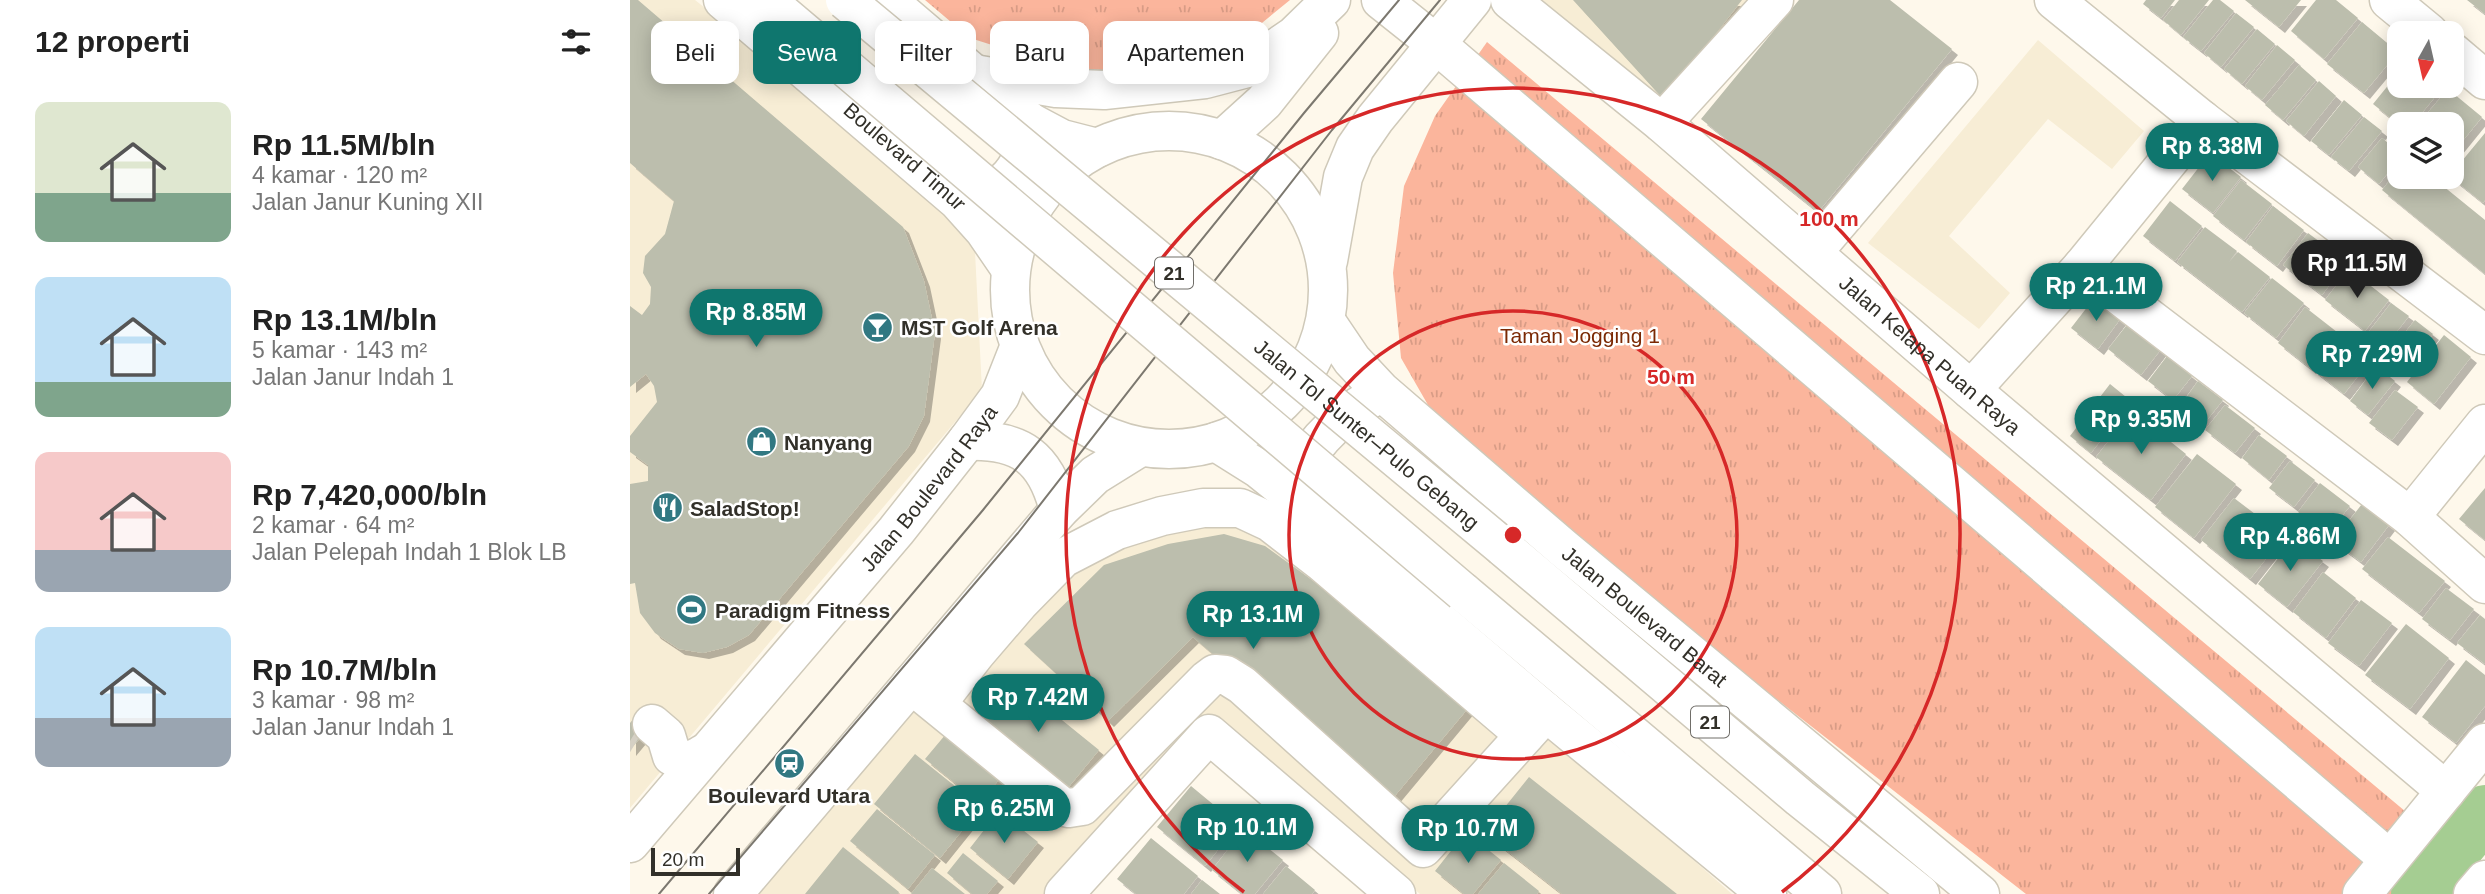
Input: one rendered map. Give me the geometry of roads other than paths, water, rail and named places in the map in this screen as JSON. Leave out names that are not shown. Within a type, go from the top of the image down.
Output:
[{"type":"main road","name":"Jalan Tol Sunter–Pulo Gebang","points":[[845,0],[1503,547],[1800,798],[1920,894]]},
{"type":"main road","points":[[887,0],[912,21]]},
{"type":"main road","points":[[976,74],[1056,88],[1104,90],[1205,79],[1247,68],[1294,36],[1331,0]]},
{"type":"main road","points":[[1222,140],[1264,102],[1346,0]]},
{"type":"main road","points":[[1381,0],[1438,40],[2389,859]]},
{"type":"main road","points":[[1327,268],[1347,164],[1375,119],[1472,0]]},
{"type":"main road","name":"Jalan Kelapa Puan Raya","points":[[1510,0],[1662,122],[1971,390],[2446,791]]},
{"type":"main road","points":[[1662,122],[1774,0]]},
{"type":"main road","points":[[2054,0],[2202,120],[2485,335]]},
{"type":"main road","points":[[2389,0],[2414,21]]},
{"type":"main road","points":[[744,6],[1822,894]]},
{"type":"main road","name":"Boulevard Timur","points":[[744,6],[813,75],[958,201],[984,230],[1010,268]]},
{"type":"main road","points":[[2464,62],[2485,80]]},
{"type":"main road","points":[[976,76],[1030,122],[1062,139],[1097,148]]},
{"type":"main road","points":[[1813,252],[1958,82]]},
{"type":"main road","points":[[1971,390],[2082,267],[2202,120]]},
{"type":"main road","points":[[958,201],[992,191],[1012,174],[1026,149],[1030,122]]},
{"type":"main road","points":[[1151,132],[1187,132],[1222,140],[1261,160],[1292,190],[1315,226],[1327,268],[1329,302],[1320,347],[1288,396],[1261,420],[1240,433],[1201,446],[1170,449],[1140,447],[1099,433],[1080,422],[1055,402],[1034,377],[1020,348],[1011,318],[1010,268],[1022,226],[1038,198],[1059,174],[1077,159],[1097,148],[1116,140],[1151,132]]},
{"type":"main road","points":[[2082,267],[2410,517],[2485,584]]},
{"type":"main road","name":"Jalan Boulevard Barat","points":[[1326,323],[1352,360],[1381,391],[1563,548],[1980,894]]},
{"type":"main road","name":"Jalan Boulevard Raya","points":[[630,843],[653,733],[896,531],[1000,396],[1020,348]]},
{"type":"main road","points":[[1289,493],[1308,453],[1340,419],[1381,391]]},
{"type":"main road","points":[[2410,517],[2485,424]]},
{"type":"main road","points":[[967,441],[993,440],[1018,448],[1038,464],[1053,485],[1059,510]]},
{"type":"main road","points":[[1216,442],[1259,469],[1289,493],[1536,724]]},
{"type":"main road","points":[[733,894],[1059,510],[1095,475],[1140,447]]},
{"type":"main road","points":[[912,682],[941,698],[1001,623],[1063,558],[1117,530],[1162,516],[1203,508],[1240,509],[1270,522],[1536,724],[1767,894]]},
{"type":"main road","points":[[912,682],[1061,806],[1069,808],[1082,806],[1215,674],[1226,675],[1242,685],[1423,848],[1536,724]]},
{"type":"main road","points":[[1065,894],[1209,734],[1396,894]]},
{"type":"main road","points":[[2362,894],[2485,743]]},
{"type":"main road","points":[[2473,894],[2485,880]]},
{"type":"waterway","points":[[2418,894],[2485,812]]},
{"type":"tunnel","points":[[630,741],[635,744]]},
{"type":"tram line","points":[[659,894],[983,510],[1304,113],[1399,0]]},
{"type":"tram line","points":[[709,894],[1018,533],[1332,130],[1440,0]]},
{"type":"place","name":"MST Golf Arena","points":[[878,327]]},
{"type":"place","name":"Nanyang","points":[[761,442]]},
{"type":"place","name":"SaladStop!","points":[[667,508]]},
{"type":"place","name":"Paradigm Fitness","points":[[692,610]]},
{"type":"place","name":"Boulevard Utara","points":[[789,763]]},
{"type":"park label","name":"Taman Jogging 1","points":[[1580,335]]}]
